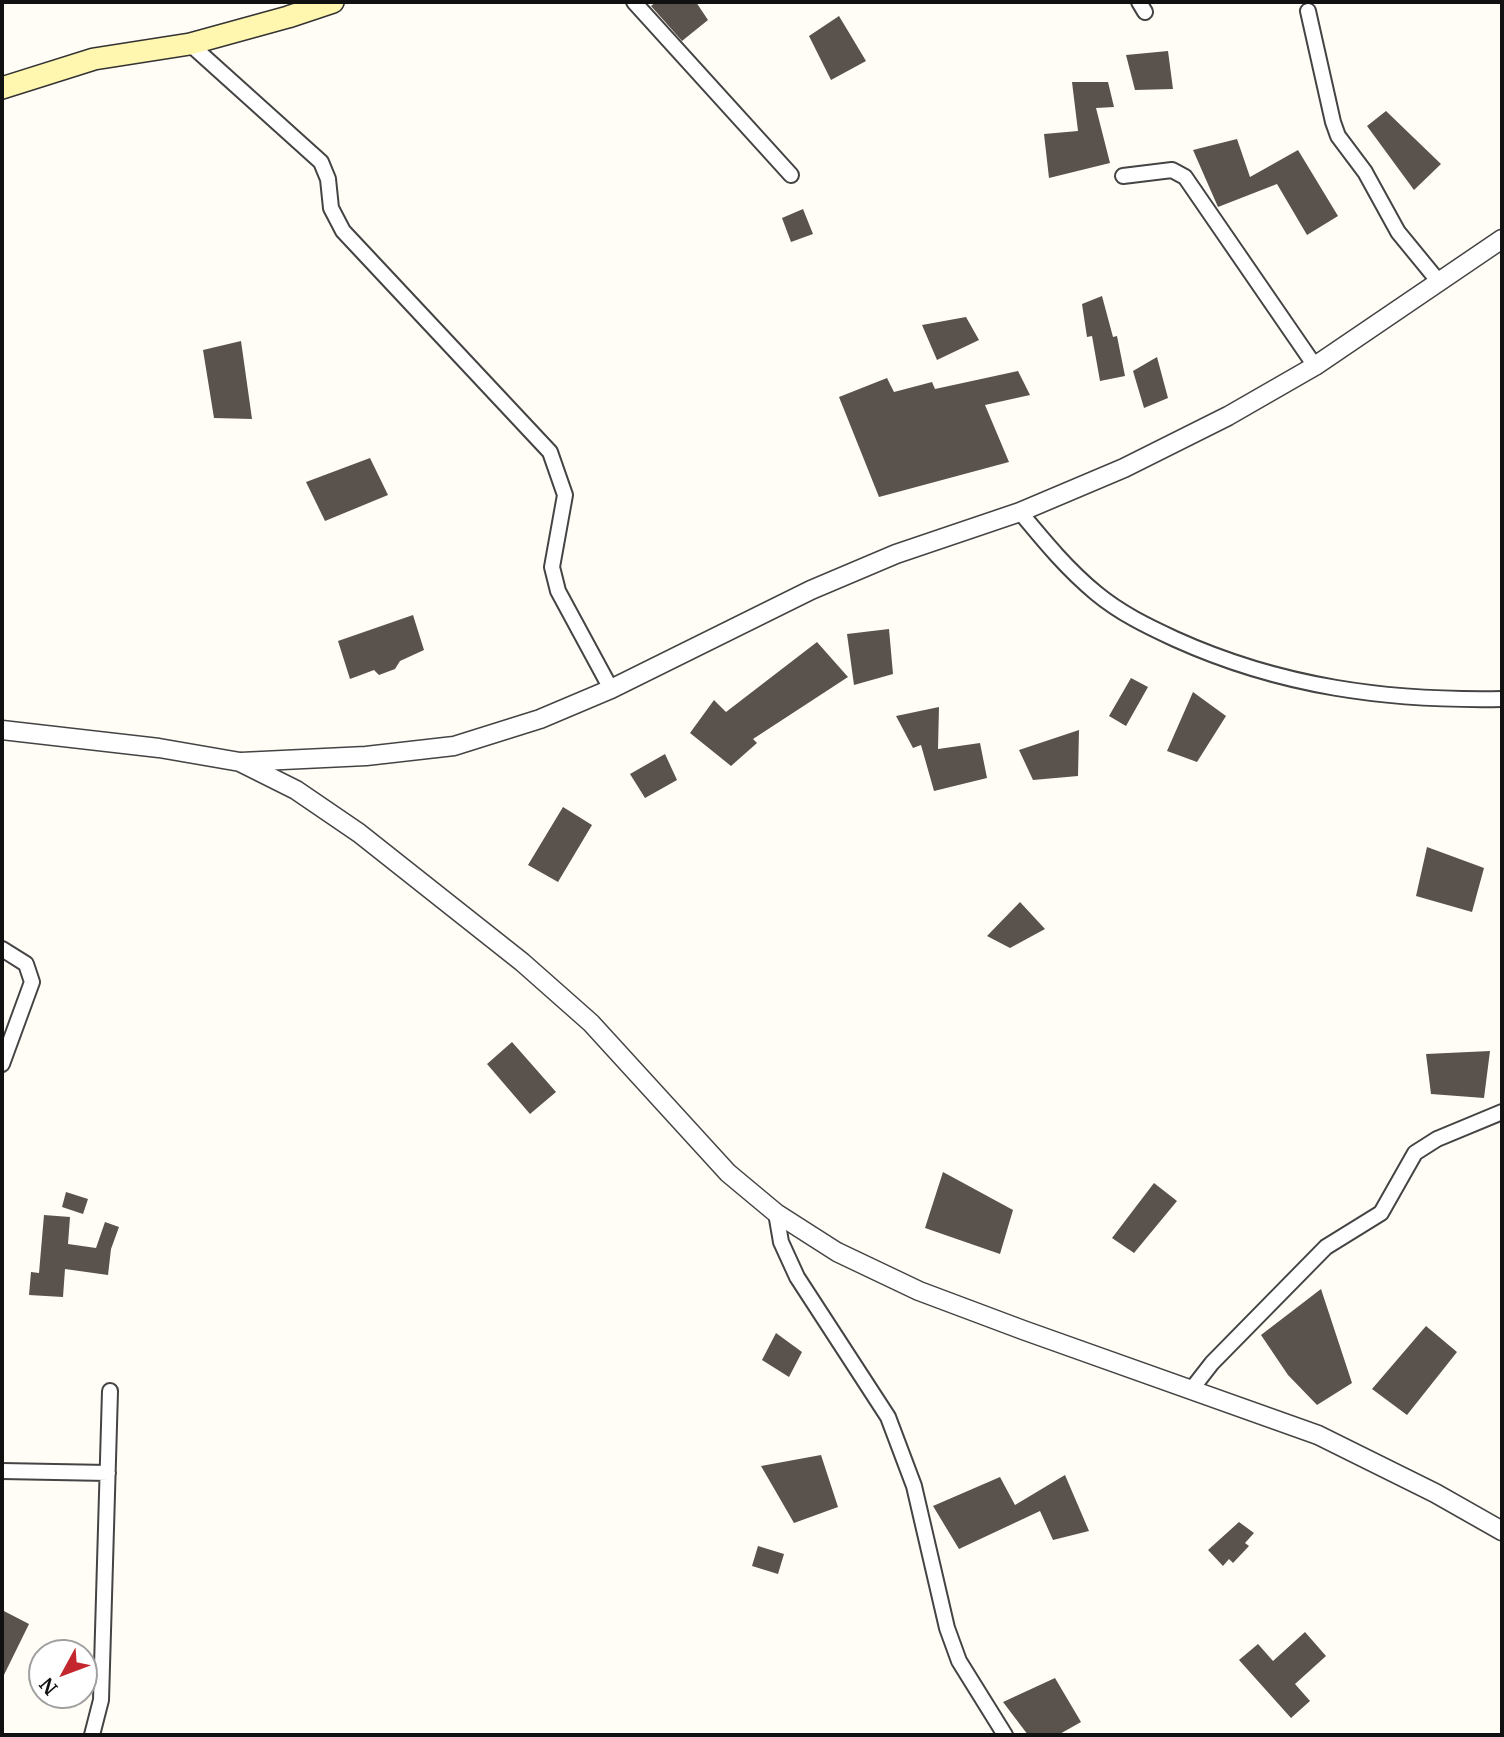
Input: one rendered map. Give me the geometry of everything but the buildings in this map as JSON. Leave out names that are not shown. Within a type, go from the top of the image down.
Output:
[{"type":"main road","points":[[2,88],[94,59],[190,44],[288,18],[333,2]]},
{"type":"street","points":[[634,2],[791,175]]},
{"type":"street","points":[[1308,11],[1338,136],[1365,172],[1398,232],[1439,282]]},
{"type":"street","points":[[190,44],[321,162],[328,179],[331,208],[343,231],[550,452],[565,495],[552,567],[558,591],[611,689]]},
{"type":"street","points":[[1123,176],[1172,170],[1185,177],[1315,366]]},
{"type":"street","points":[[2,730],[159,748],[240,762],[366,756],[454,746],[540,719],[611,689],[811,590],[896,554],[1020,512],[1124,468],[1228,416],[1315,366],[1502,239]]},
{"type":"street","points":[[1020,512],[1062,562],[1098,595],[1139,622],[1212,655],[1277,676],[1359,693],[1446,700],[1502,699]]},
{"type":"street","points":[[240,762],[296,790],[359,832],[522,962],[591,1023],[728,1172],[776,1213],[837,1252],[919,1291],[1318,1435],[1435,1493],[1502,1531]]},
{"type":"street","points":[[2,949],[26,964],[32,982],[2,1064]]},
{"type":"street","points":[[1191,1390],[1212,1363],[1326,1247],[1381,1213],[1415,1153],[1437,1139],[1502,1112]]},
{"type":"street","points":[[776,1213],[781,1242],[797,1277],[888,1417],[914,1486],[951,1639],[959,1661],[1004,1735]]},
{"type":"street","points":[[92,1735],[101,1700],[110,1391]]},
{"type":"street","points":[[2,1471],[108,1473]]}]
